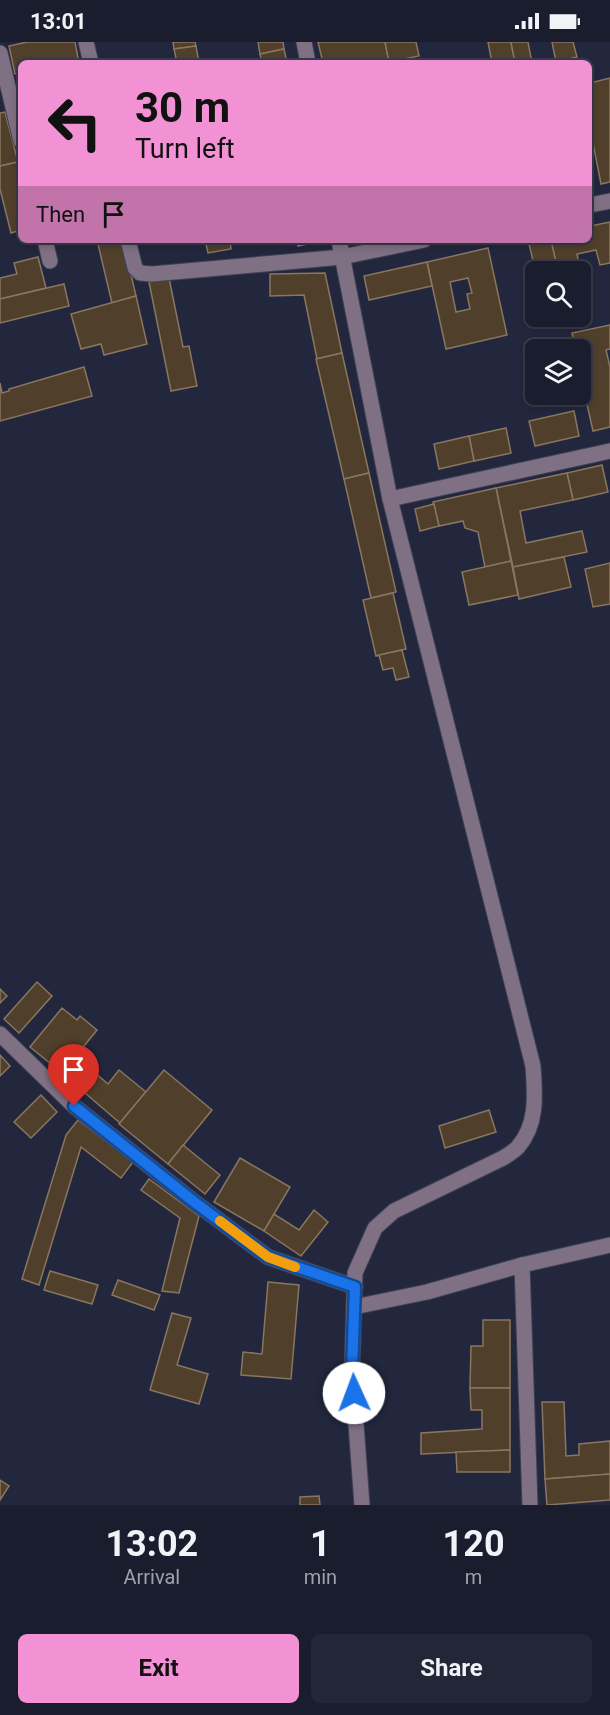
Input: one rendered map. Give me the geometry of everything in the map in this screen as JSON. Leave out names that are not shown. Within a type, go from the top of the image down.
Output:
[{"type":"street","points":[[86,42],[90,60]]},
{"type":"street","points":[[304,42],[307,60]]},
{"type":"street","points":[[0,53],[18,128]]},
{"type":"street","points":[[592,205],[610,201]]},
{"type":"street","points":[[46,243],[50,261]]},
{"type":"street","points":[[129,243],[135,268],[140,273],[152,274],[342,257],[410,243]]},
{"type":"street","points":[[340,243],[390,499],[533,1066],[535,1093],[534,1113],[518,1147],[503,1158],[394,1210],[375,1228],[355,1273],[352,1370],[362,1505]]},
{"type":"street","points":[[390,499],[610,451]]},
{"type":"street","points":[[0,1034],[74,1106],[193,1201],[268,1257],[355,1287]]},
{"type":"street","points":[[354,1307],[426,1292],[522,1265],[610,1245]]},
{"type":"street","points":[[522,1265],[530,1505]]},
{"type":"building","points":[[27,42],[75,42],[78,60],[18,60],[18,74],[15,74],[9,46]]},
{"type":"building","points":[[173,42],[195,42],[196,46],[174,49]]},
{"type":"building","points":[[258,42],[283,42],[284,49],[260,54]]},
{"type":"building","points":[[318,42],[385,42],[389,60],[322,60]]},
{"type":"building","points":[[385,42],[416,42],[419,56],[389,60]]},
{"type":"building","points":[[488,42],[511,42],[514,60],[491,60]]},
{"type":"building","points":[[511,42],[528,42],[531,60],[514,60]]},
{"type":"building","points":[[552,42],[573,42],[577,57],[556,60]]},
{"type":"building","points":[[196,46],[198,60],[176,60],[174,49]]},
{"type":"building","points":[[284,49],[286,60],[261,60],[260,54]]},
{"type":"building","points":[[610,78],[610,182],[601,184],[592,138],[592,82]]},
{"type":"building","points":[[5,112],[18,162],[0,166],[0,113]]},
{"type":"building","points":[[18,162],[18,231],[11,233],[0,189],[0,166]]},
{"type":"building","points":[[610,222],[610,263],[600,265],[596,250],[577,254],[578,261],[556,261],[552,243],[592,243],[592,226]]},
{"type":"building","points":[[98,243],[124,243],[136,296],[112,303]]},
{"type":"building","points":[[206,243],[230,243],[231,249],[208,253]]},
{"type":"building","points":[[529,243],[552,243],[556,261],[533,261]]},
{"type":"building","points":[[488,248],[507,335],[446,349],[427,262]],"holes":[[[468,278],[472,293],[467,294],[470,309],[456,312],[450,282]]]},
{"type":"building","points":[[38,257],[46,288],[0,299],[0,278],[17,274],[14,263]]},
{"type":"building","points":[[427,262],[432,286],[369,300],[364,276]]},
{"type":"building","points":[[325,273],[342,353],[317,359],[304,295],[270,296],[270,274]]},
{"type":"building","points":[[169,278],[183,347],[189,346],[197,386],[171,391],[149,282]]},
{"type":"building","points":[[64,284],[69,306],[0,323],[0,299]]},
{"type":"building","points":[[136,296],[147,344],[104,355],[101,344],[81,349],[71,314]]},
{"type":"building","points":[[610,325],[610,349],[606,350],[610,367],[610,427],[593,431],[587,405],[591,405],[591,339],[573,339],[572,333]]},
{"type":"building","points":[[342,353],[369,473],[344,479],[316,359]]},
{"type":"building","points":[[84,367],[92,396],[0,421],[0,383],[2,393]]},
{"type":"building","points":[[574,411],[579,436],[535,446],[529,421]]},
{"type":"building","points":[[506,428],[511,453],[474,461],[469,436]]},
{"type":"building","points":[[469,436],[474,461],[439,469],[434,444]]},
{"type":"building","points":[[602,465],[608,492],[573,500],[567,473]]},
{"type":"building","points":[[369,473],[396,592],[371,598],[344,479]]},
{"type":"building","points":[[567,473],[573,500],[520,511],[526,543],[582,531],[587,552],[513,567],[496,488]]},
{"type":"building","points":[[496,488],[511,561],[485,567],[478,532],[465,528],[463,521],[439,526],[433,502]]},
{"type":"building","points":[[434,504],[439,526],[420,531],[415,509]]},
{"type":"building","points":[[564,557],[571,587],[519,599],[513,567]]},
{"type":"building","points":[[511,561],[518,595],[469,605],[462,572]]},
{"type":"building","points":[[610,563],[610,604],[593,607],[585,569]]},
{"type":"building","points":[[393,593],[406,649],[376,656],[363,600]]},
{"type":"building","points":[[402,650],[409,677],[396,680],[393,668],[383,670],[379,655]]},
{"type":"building","points":[[37,982],[52,996],[19,1033],[4,1019]]},
{"type":"building","points":[[0,989],[7,996],[0,1003]]},
{"type":"building","points":[[62,1008],[77,1020],[80,1016],[97,1030],[62,1073],[30,1047]]},
{"type":"building","points":[[0,1055],[10,1066],[0,1076]]},
{"type":"building","points":[[85,1064],[108,1084],[119,1070],[146,1092],[120,1123],[71,1081]]},
{"type":"building","points":[[164,1070],[212,1110],[168,1164],[119,1124]]},
{"type":"building","points":[[41,1095],[57,1112],[31,1138],[14,1122]]},
{"type":"building","points":[[489,1110],[496,1132],[445,1148],[439,1126]]},
{"type":"building","points":[[78,1120],[133,1162],[121,1178],[81,1147],[39,1285],[22,1279],[66,1135]]},
{"type":"building","points":[[183,1145],[220,1175],[205,1194],[168,1164]]},
{"type":"building","points":[[240,1158],[290,1187],[264,1231],[214,1202]]},
{"type":"building","points":[[149,1179],[199,1216],[179,1293],[162,1291],[180,1218],[141,1190]]},
{"type":"building","points":[[314,1210],[328,1222],[301,1256],[264,1231],[274,1214],[299,1230]]},
{"type":"building","points":[[50,1271],[98,1285],[92,1304],[44,1290]]},
{"type":"building","points":[[118,1280],[160,1295],[154,1310],[112,1295]]},
{"type":"building","points":[[268,1282],[299,1285],[291,1379],[241,1375],[243,1352],[262,1354]]},
{"type":"building","points":[[172,1313],[191,1318],[177,1365],[208,1374],[199,1404],[150,1390]]},
{"type":"building","points":[[483,1320],[510,1320],[510,1388],[470,1388],[471,1346],[483,1346]]},
{"type":"building","points":[[470,1388],[510,1388],[510,1450],[421,1454],[421,1433],[482,1429],[482,1410],[471,1410]]},
{"type":"building","points":[[542,1402],[564,1402],[566,1456],[579,1455],[579,1444],[610,1441],[610,1474],[545,1479]]},
{"type":"building","points":[[510,1450],[510,1472],[457,1472],[456,1452]]},
{"type":"building","points":[[610,1474],[610,1500],[547,1505],[545,1479]]},
{"type":"building","points":[[0,1480],[9,1486],[0,1500]]},
{"type":"building","points":[[319,1496],[320,1505],[300,1505],[300,1497]]},
{"type":"slow traffic","points":[[220,1221],[268,1257],[295,1267]]},
{"type":"route","points":[[74,1106],[193,1201],[268,1257],[355,1287],[352,1370],[354,1393]]}]
